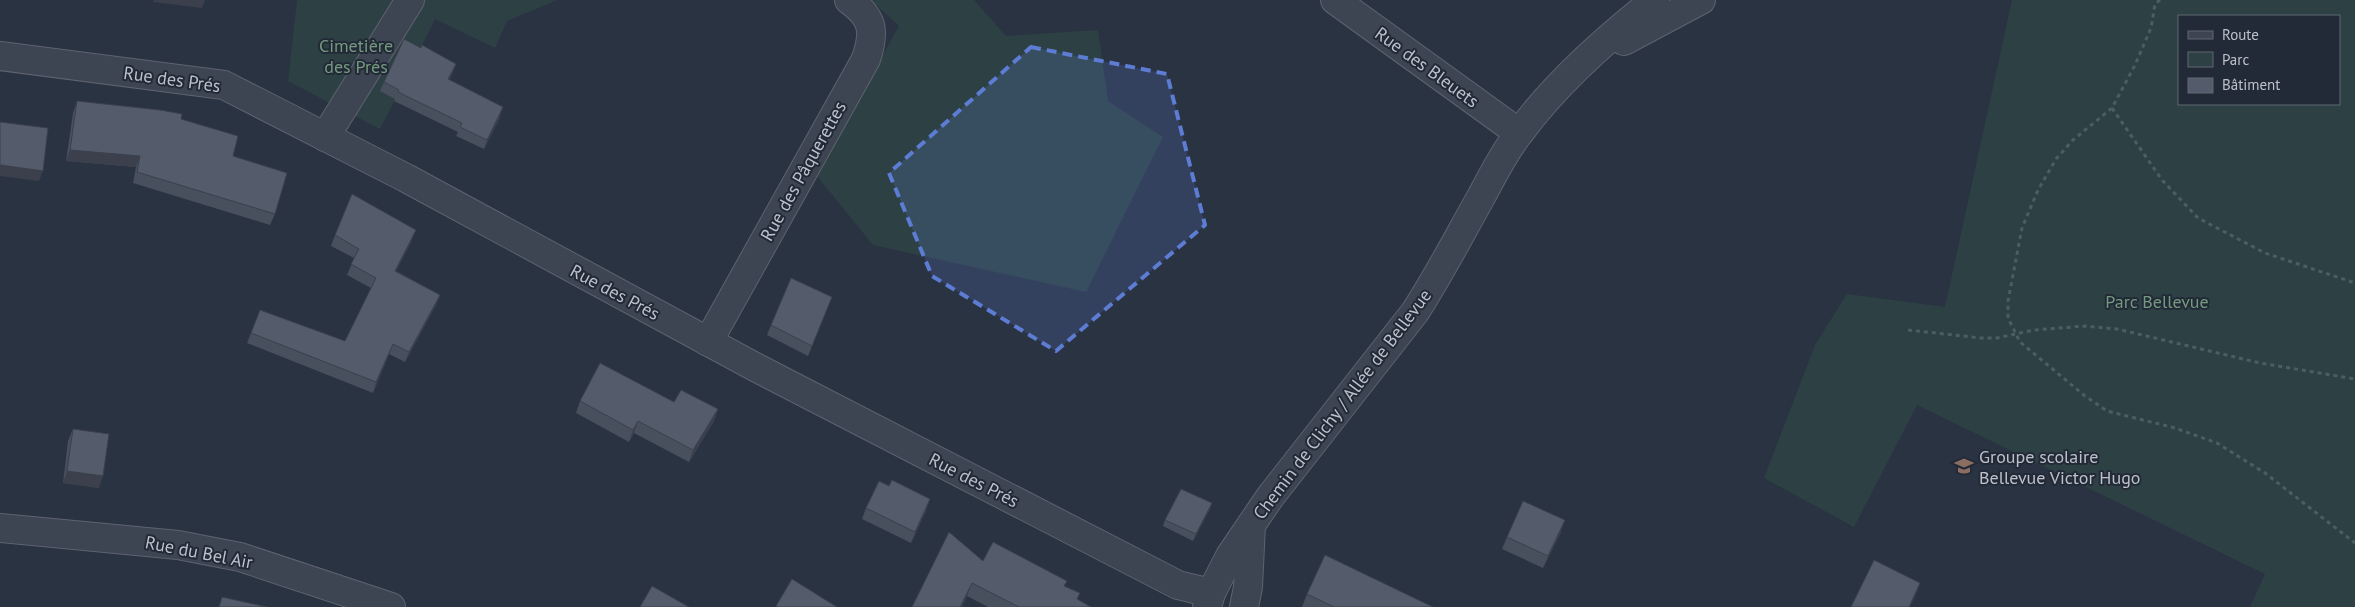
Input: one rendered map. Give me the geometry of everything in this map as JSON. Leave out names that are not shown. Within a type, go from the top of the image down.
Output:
[{"type":"street","points":[[325,137],[410,0]]},
{"type":"street","name":"Rue des Pâquerettes","points":[[708,342],[866,59],[873,38],[871,28],[866,15],[849,0]]},
{"type":"street","name":"Rue des Bleuets","points":[[1335,0],[1519,133]]},
{"type":"street","name":"Chemin de Clichy / Allée de Bellevue","points":[[1209,600],[1230,556],[1270,497],[1415,312],[1432,286],[1499,163],[1519,133],[1540,106],[1574,72],[1655,0]]},
{"type":"street","points":[[1574,72],[1630,38],[1701,0]]},
{"type":"street","name":"Rue des Prés","points":[[0,56],[224,85],[708,342],[1209,600]]},
{"type":"street","points":[[1244,607],[1248,587],[1251,525]]},
{"type":"street","name":"Rue du Bel Air","points":[[0,528],[178,545],[240,557],[391,607]]},
{"type":"path","points":[[2160,0],[2155,4],[2151,28],[2135,65],[2112,108],[2073,140],[2056,159],[2035,197],[2022,228],[2008,301],[2008,318],[2015,335],[2068,384],[2107,411],[2175,428],[2217,443],[2272,479],[2355,543]]},
{"type":"path","points":[[2112,108],[2162,180],[2198,218],[2265,253],[2355,283]]},
{"type":"path","points":[[1908,330],[1981,338],[2015,335],[2034,330],[2085,326],[2117,329],[2260,364],[2355,380]]},
{"type":"highlighted area","points":[[1031,47],[1167,74],[1205,225],[1056,351],[932,276],[889,173]]},
{"type":"green space","name":"Cimetière des Prés","points":[[297,0],[557,0],[507,21],[495,48],[435,19],[380,129],[288,81]]},
{"type":"green space","points":[[871,0],[974,0],[1006,36],[1098,30],[1108,101],[1163,137],[1086,292],[873,245],[816,175],[899,26]]},
{"type":"green space","name":"Parc Bellevue","points":[[2012,0],[2355,0],[2355,607],[2250,607],[2265,574],[1917,405],[1854,527],[1764,478],[1815,345],[1847,294],[1945,307]]},
{"type":"building","points":[[404,39],[421,48],[422,45],[456,64],[448,79],[503,107],[487,140],[460,127],[462,123],[398,92],[399,90],[384,82]]},
{"type":"building","points":[[77,101],[182,114],[181,119],[238,136],[233,156],[287,173],[275,214],[137,172],[140,156],[70,150]]},
{"type":"building","points":[[0,122],[48,128],[43,171],[0,165]]},
{"type":"building","points":[[352,194],[416,230],[395,271],[440,295],[409,352],[393,344],[376,382],[251,333],[260,310],[345,341],[376,278],[351,264],[359,249],[335,235]]},
{"type":"building","points":[[791,278],[832,297],[812,346],[771,325]]},
{"type":"building","points":[[600,363],[674,402],[681,390],[718,409],[693,450],[638,421],[633,430],[580,401]]},
{"type":"building","points":[[73,429],[109,434],[103,476],[67,471]]},
{"type":"building","points":[[892,480],[930,499],[915,532],[866,508],[879,481],[889,486]]},
{"type":"building","points":[[1181,489],[1212,503],[1196,534],[1165,520]]},
{"type":"building","points":[[1523,501],[1565,520],[1548,556],[1507,537]]},
{"type":"building","points":[[949,532],[983,561],[993,542],[1067,581],[1064,586],[1080,593],[1077,599],[1091,607],[1019,607],[972,583],[960,607],[912,607]]},
{"type":"building","points":[[1325,555],[1433,607],[1334,607],[1307,594]]},
{"type":"building","points":[[1874,560],[1920,583],[1909,607],[1851,607]]},
{"type":"building","points":[[792,579],[837,607],[776,606]]},
{"type":"building","points":[[652,586],[689,607],[640,607]]},
{"type":"building","points":[[222,597],[267,607],[219,607]]},
{"type":"place","name":"Groupe scolaire Bellevue Victor Hugo","points":[[1964,466]]}]
